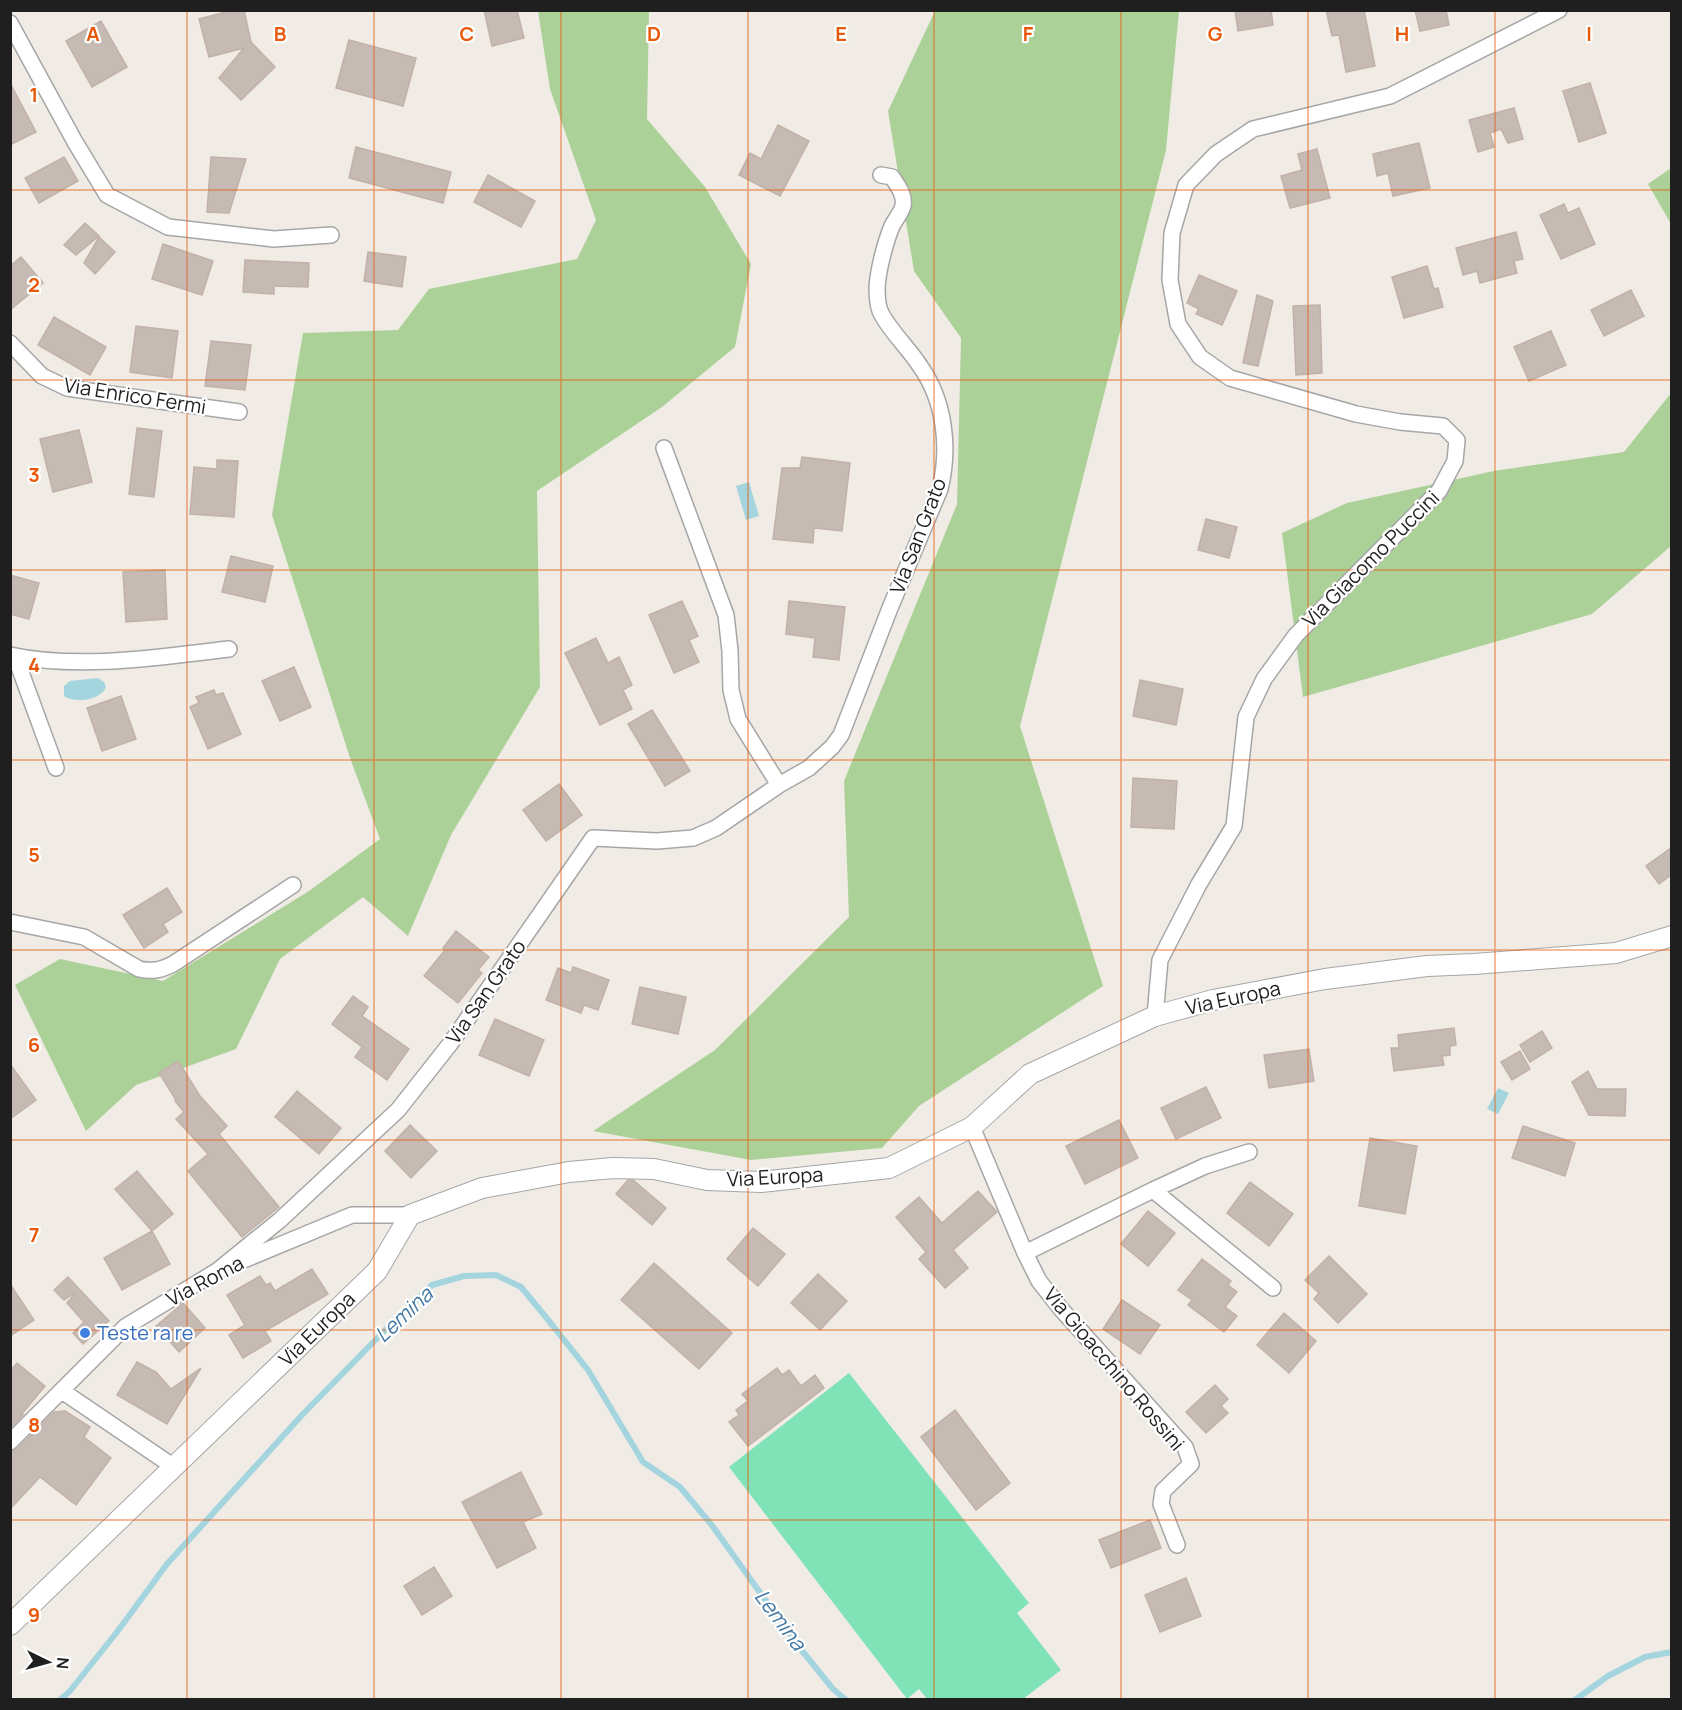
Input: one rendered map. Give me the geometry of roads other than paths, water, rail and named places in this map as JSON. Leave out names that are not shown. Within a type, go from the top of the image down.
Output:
[{"type":"street","name":"Via Giacomo Puccini","points":[[1155,1016],[1160,960],[1199,884],[1233,826],[1246,717],[1264,679],[1296,635],[1439,491],[1455,461],[1457,440],[1443,426],[1400,422],[1356,414],[1230,378],[1200,357],[1178,324],[1170,280],[1172,233],[1186,185],[1216,154],[1253,129],[1389,96],[1559,10]]},
{"type":"street","points":[[10,23],[75,142],[107,195],[168,227],[274,239],[331,235]]},
{"type":"street","name":"Via San Grato","points":[[217,1271],[280,1220],[398,1110],[450,1044],[593,838],[657,841],[693,838],[716,828],[779,785],[809,768],[832,747],[841,735],[943,477],[945,430],[938,403],[921,368],[881,313],[877,289],[881,266],[892,227],[903,205],[901,189],[892,177],[881,175]]},
{"type":"street","name":"Via Enrico Fermi","points":[[10,343],[42,376],[68,388],[239,412]]},
{"type":"street","points":[[664,448],[726,615],[731,690],[738,719],[779,785]]},
{"type":"street","points":[[56,768],[13,656],[52,660],[136,660],[229,649]]},
{"type":"street","points":[[10,922],[84,937],[140,969],[161,970],[293,885]]},
{"type":"street","name":"Via Europa","points":[[10,1625],[377,1271],[410,1215],[482,1188],[569,1172],[602,1169],[654,1169],[707,1180],[761,1182],[889,1168],[972,1127],[1030,1074],[1155,1016],[1213,1000],[1325,979],[1427,966],[1616,953],[1671,936]]},
{"type":"street","name":"Via Gioacchino Rossini","points":[[972,1127],[1039,1281],[1061,1309],[1185,1447],[1191,1464],[1163,1491],[1161,1504],[1177,1545]]},
{"type":"street","points":[[1025,1253],[1205,1166],[1249,1152]]},
{"type":"street","points":[[1153,1190],[1273,1288]]},
{"type":"street","name":"Via Roma","points":[[11,1441],[125,1327],[217,1271],[352,1215],[410,1215]]},
{"type":"street","points":[[62,1391],[174,1467]]},
{"type":"water","points":[[749,482],[759,516],[746,520],[736,486]]},
{"type":"water","points":[[98,678],[104,682],[106,687],[94,698],[74,700],[64,696],[64,686],[70,681]]},
{"type":"water","points":[[1498,1088],[1509,1093],[1498,1114],[1487,1109]]},
{"type":"waterway","name":"Lemina","points":[[60,1700],[70,1691],[117,1632],[167,1564],[302,1415],[393,1322],[432,1285],[464,1276],[496,1275],[521,1287],[545,1316],[588,1370],[643,1462],[680,1487],[711,1524],[799,1647],[833,1689],[846,1700]]},
{"type":"waterway","name":"Lemina","points":[[1575,1700],[1608,1676],[1645,1657],[1672,1652]]},
{"type":"place","name":"Teste ra re","points":[[85,1333]]}]
